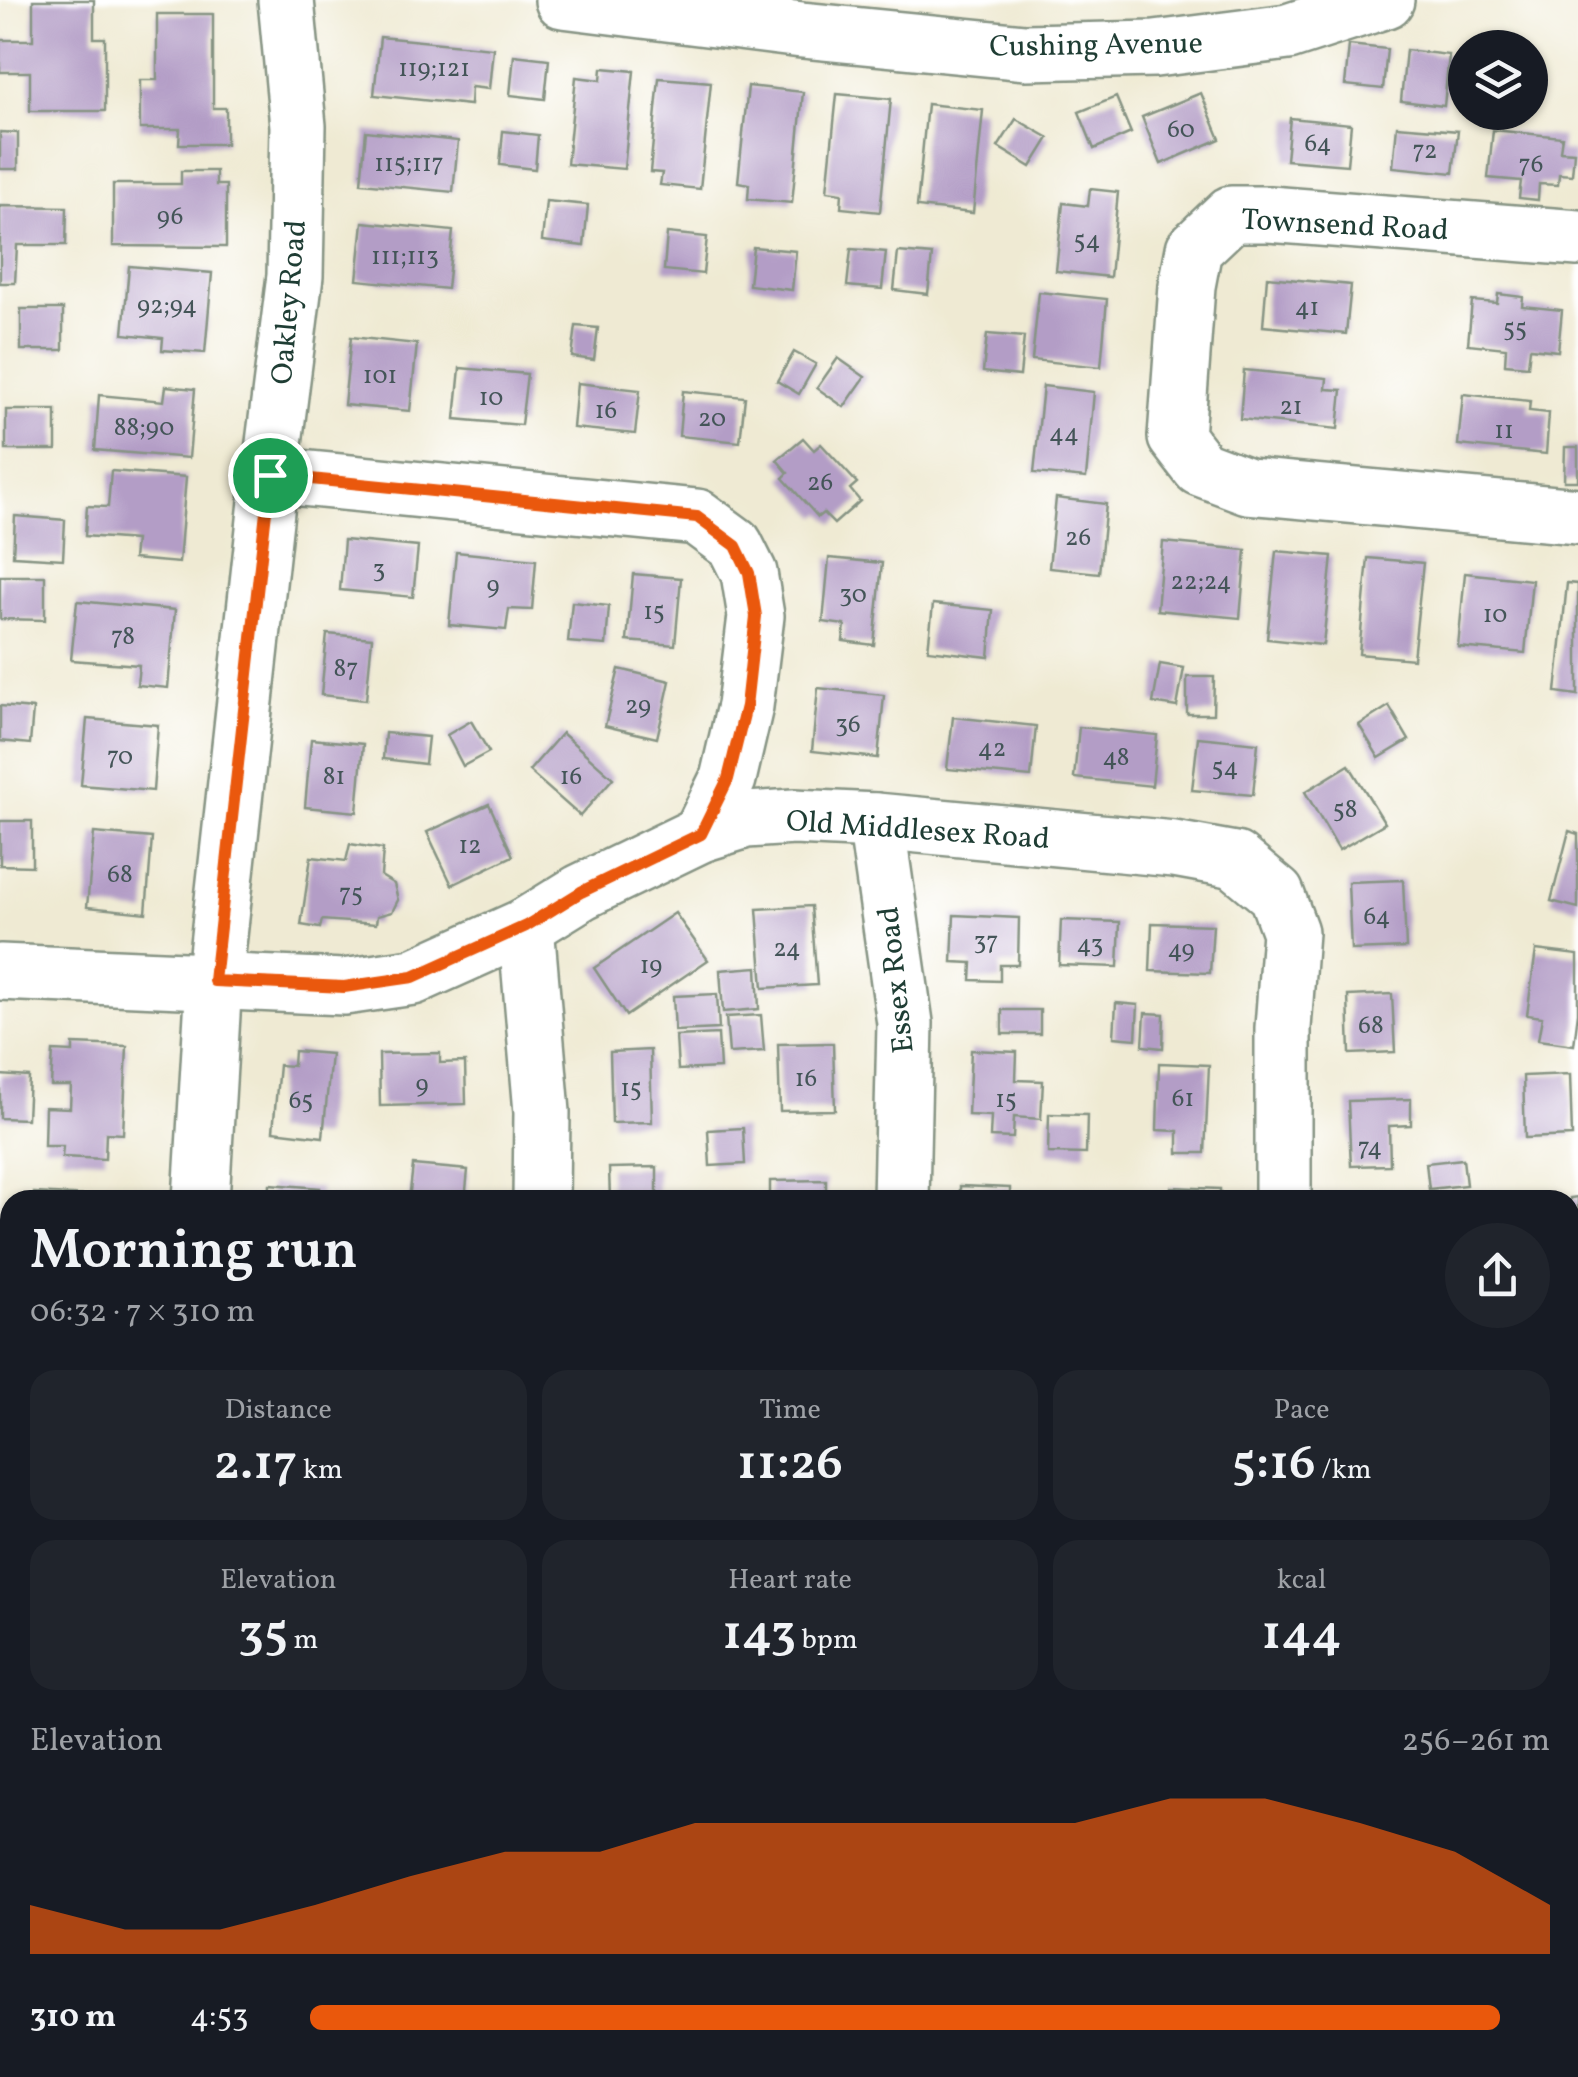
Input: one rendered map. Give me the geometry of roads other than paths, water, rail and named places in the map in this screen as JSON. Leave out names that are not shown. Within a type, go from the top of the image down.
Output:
[{"type":"street","name":"Oakley Road","points":[[202,1190],[214,981],[295,276],[298,126],[286,0]]},
{"type":"street","name":"Cushing Avenue","points":[[563,0],[802,30],[1025,52],[1155,49],[1288,32],[1386,0]]},
{"type":"street","name":"Townsend Road","points":[[1578,238],[1232,214],[1194,248],[1186,286],[1176,437],[1200,468],[1248,486],[1578,516]]},
{"type":"street","points":[[270,475],[697,517],[736,546],[749,573],[756,616],[746,706],[728,779],[701,834]]},
{"type":"street","name":"Old Middlesex Road","points":[[0,972],[344,987],[413,977],[526,926],[581,892],[701,834],[746,820],[794,817],[876,821],[1174,850],[1235,860],[1276,894],[1290,932],[1282,1028],[1283,1190]]},
{"type":"street","name":"Essex Road","points":[[876,821],[905,1023],[901,1190]]},
{"type":"street","points":[[526,926],[542,1112],[541,1190]]}]
